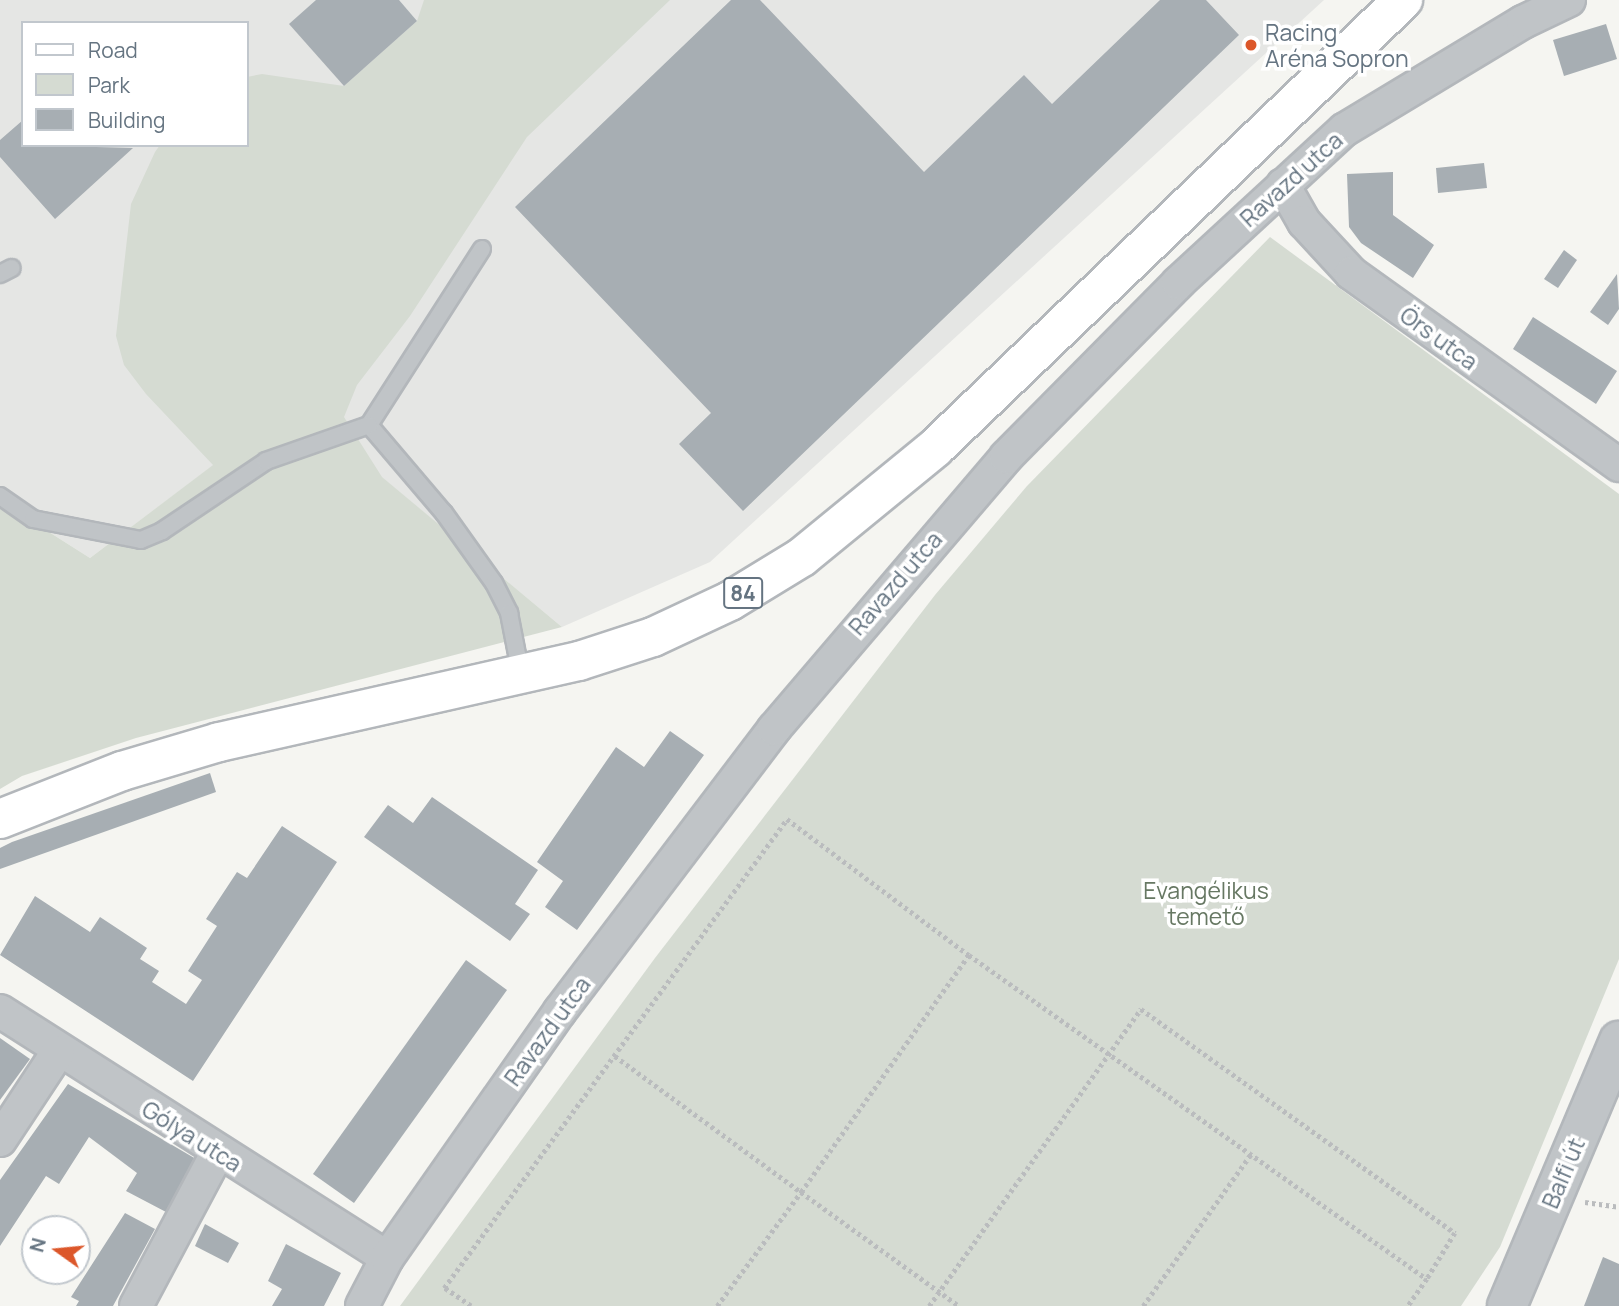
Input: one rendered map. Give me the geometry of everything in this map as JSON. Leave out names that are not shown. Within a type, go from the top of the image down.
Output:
[{"type":"main road","name":"84","points":[[0,819],[122,771],[219,742],[522,677],[653,637],[730,601],[802,558],[935,448],[1403,0]]},
{"type":"street","name":"Ravazd utca","points":[[362,1306],[387,1258],[568,1000],[774,729],[898,578],[1015,447],[1283,185],[1344,130],[1523,22],[1569,0]]},
{"type":"street","name":"Örs utca","points":[[1283,185],[1304,222],[1351,273],[1619,465]]},
{"type":"street","name":"Gólya utca","points":[[0,1011],[58,1052],[387,1258]]},
{"type":"street","name":"Balfi út","points":[[1507,1306],[1619,1041]]},
{"type":"street","points":[[0,1140],[58,1052]]},
{"type":"street","points":[[135,1306],[218,1153]]},
{"type":"lane","points":[[0,496],[33,519],[141,540],[162,531],[266,461],[369,425],[482,249]]},
{"type":"lane","points":[[369,425],[444,513],[494,583],[509,613],[522,677]]},
{"type":"path","points":[[471,1306],[444,1288],[787,819],[969,955],[1427,1279]]},
{"type":"path","points":[[717,1306],[969,955]]},
{"type":"path","points":[[929,1306],[1141,1009],[1455,1233],[1408,1306]]},
{"type":"path","points":[[615,1056],[959,1306]]},
{"type":"path","points":[[1143,1306],[1251,1154]]},
{"type":"shaded area","points":[[0,0],[1324,0],[710,562],[562,627],[321,427],[235,449],[90,558],[0,501]]},
{"type":"green space","points":[[424,0],[670,0],[527,137],[410,316],[357,385],[344,417],[382,477],[562,627],[136,738],[22,776],[0,789],[0,501],[90,558],[213,465],[146,394],[124,365],[116,336],[131,204],[155,152],[159,147],[248,147],[248,77],[262,74],[344,86],[417,21]]},
{"type":"green space","name":"Evangélikus temető","points":[[1270,237],[1619,494],[1619,959],[1500,1247],[1461,1306],[400,1306],[655,958],[935,595],[1027,486]]},
{"type":"building","points":[[316,0],[399,0],[417,21],[344,86],[289,24]]},
{"type":"building","points":[[731,0],[760,0],[924,172],[1024,75],[1052,104],[1160,0],[1206,0],[1239,35],[743,511],[679,444],[711,413],[515,207]]},
{"type":"building","points":[[1606,24],[1617,59],[1564,76],[1553,40]]},
{"type":"building","points":[[21,122],[21,147],[133,148],[55,219],[0,157],[0,140]]},
{"type":"building","points":[[1484,163],[1487,188],[1438,193],[1436,168]]},
{"type":"building","points":[[1393,172],[1393,215],[1434,245],[1413,278],[1361,243],[1349,227],[1347,174]]},
{"type":"building","points":[[1564,250],[1577,260],[1558,288],[1544,279]]},
{"type":"building","points":[[1617,274],[1619,309],[1608,325],[1590,312]]},
{"type":"building","points":[[1533,317],[1617,371],[1596,404],[1513,349]]},
{"type":"building","points":[[670,731],[704,755],[577,930],[545,907],[563,881],[537,862],[616,747],[644,767]]},
{"type":"building","points":[[210,773],[216,792],[0,869],[0,848],[12,842]]},
{"type":"building","points":[[432,797],[538,870],[515,904],[530,914],[510,941],[364,837],[388,805],[413,823]]},
{"type":"building","points":[[282,826],[337,862],[193,1081],[0,955],[35,896],[90,932],[100,917],[147,948],[140,959],[159,971],[152,982],[186,1004],[202,980],[188,971],[217,926],[206,919],[237,872],[247,878]]},
{"type":"building","points":[[466,960],[507,990],[354,1203],[313,1174]]},
{"type":"building","points":[[0,1038],[30,1059],[0,1100]]},
{"type":"building","points":[[68,1084],[196,1159],[166,1212],[126,1191],[137,1173],[89,1137],[59,1184],[46,1176],[0,1246],[0,1180]]},
{"type":"building","points":[[125,1213],[155,1229],[113,1306],[76,1306],[79,1301],[71,1297],[79,1285],[91,1285],[91,1266]]},
{"type":"building","points":[[205,1224],[239,1243],[228,1263],[195,1246]]},
{"type":"building","points":[[286,1244],[341,1273],[324,1306],[272,1306],[282,1289],[268,1281]]},
{"type":"building","points":[[1603,1257],[1619,1264],[1619,1306],[1584,1306]]},
{"type":"place","name":"Racing Aréna Sopron","points":[[1251,45]]}]
